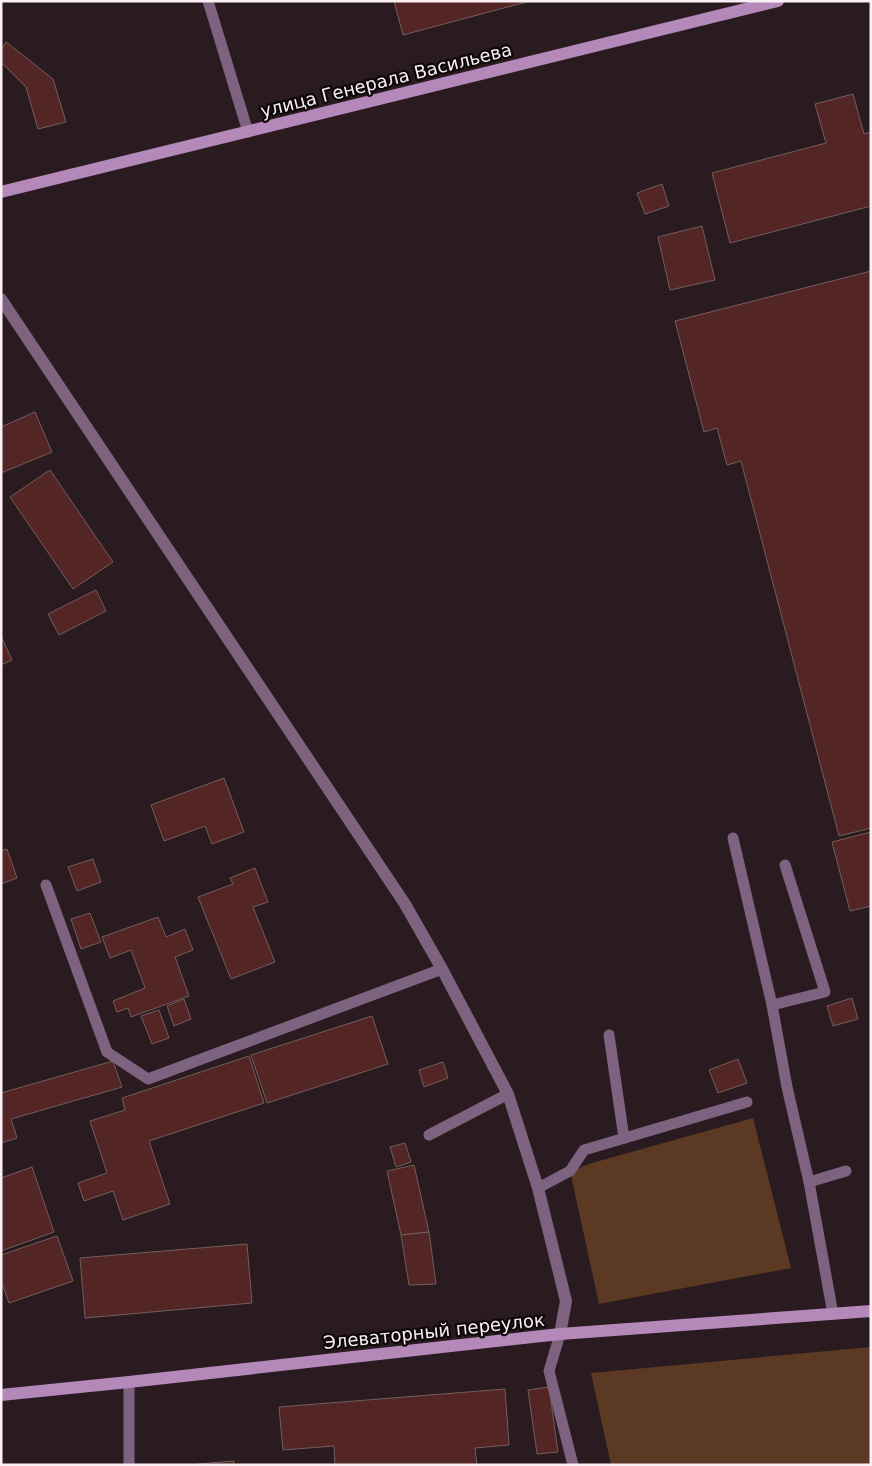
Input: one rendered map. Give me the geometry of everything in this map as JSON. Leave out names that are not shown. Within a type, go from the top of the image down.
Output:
[{"type":"main road","name":"улица Генерала Васильева","points":[[1,192],[778,1]]},
{"type":"main road","name":"Элеваторный переулок","points":[[1,1395],[560,1334],[871,1311]]},
{"type":"street","points":[[1,299],[405,904],[442,969],[508,1094],[538,1188],[566,1301],[560,1334]]},
{"type":"lane","points":[[208,1],[248,132]]},
{"type":"lane","points":[[733,838],[772,1005],[787,1087],[809,1182],[833,1314]]},
{"type":"lane","points":[[772,1005],[825,992],[786,865]]},
{"type":"lane","points":[[46,885],[107,1052],[148,1079],[442,969]]},
{"type":"lane","points":[[609,1035],[624,1138]]},
{"type":"lane","points":[[429,1135],[508,1094]]},
{"type":"lane","points":[[538,1188],[570,1171],[584,1150],[747,1102]]},
{"type":"lane","points":[[809,1182],[846,1171]]},
{"type":"lane","points":[[560,1334],[549,1371],[573,1465]]},
{"type":"lane","points":[[129,1382],[129,1465]]},
{"type":"shaded area","points":[[753,1118],[791,1268],[599,1304],[570,1171],[592,1163]]},
{"type":"shaded area","points":[[871,1347],[871,1465],[611,1465],[591,1373]]},
{"type":"building","points":[[394,1],[530,1],[403,35]]},
{"type":"building","points":[[6,42],[53,79],[66,122],[38,129],[26,87],[1,62],[1,50]]},
{"type":"building","points":[[853,94],[864,134],[871,132],[871,206],[730,243],[712,173],[826,143],[815,104]]},
{"type":"building","points":[[662,184],[669,206],[645,214],[637,193]]},
{"type":"building","points":[[702,226],[715,280],[670,290],[658,237]]},
{"type":"building","points":[[871,271],[871,828],[839,836],[741,461],[727,465],[717,428],[704,432],[675,321]]},
{"type":"building","points":[[35,412],[52,452],[1,473],[1,427]]},
{"type":"building","points":[[50,470],[113,562],[73,589],[10,497]]},
{"type":"building","points":[[96,590],[106,611],[59,635],[48,614]]},
{"type":"building","points":[[1,636],[12,660],[1,665]]},
{"type":"building","points":[[224,778],[244,832],[212,844],[205,826],[164,841],[151,805]]},
{"type":"building","points":[[871,832],[871,906],[850,911],[832,842]]},
{"type":"building","points":[[7,849],[17,878],[1,884],[1,851]]},
{"type":"building","points":[[93,859],[101,882],[77,891],[68,867]]},
{"type":"building","points":[[255,868],[268,902],[253,907],[275,962],[231,979],[198,897],[233,884],[230,878]]},
{"type":"building","points":[[90,913],[101,942],[81,949],[71,919]]},
{"type":"building","points":[[158,917],[166,937],[185,929],[193,950],[175,957],[189,996],[131,1017],[128,1008],[117,1012],[113,1001],[145,988],[131,950],[110,958],[102,937]]},
{"type":"building","points":[[852,998],[858,1019],[833,1026],[827,1006]]},
{"type":"building","points":[[184,999],[191,1019],[174,1026],[167,1006]]},
{"type":"building","points":[[159,1010],[169,1038],[152,1044],[141,1016]]},
{"type":"building","points":[[372,1016],[388,1064],[267,1103],[251,1055]]},
{"type":"building","points":[[249,1056],[264,1103],[149,1141],[170,1204],[123,1220],[113,1191],[84,1201],[78,1183],[107,1173],[90,1121],[125,1110],[122,1098]]},
{"type":"building","points":[[738,1059],[747,1083],[718,1093],[709,1070]]},
{"type":"building","points":[[113,1061],[122,1087],[11,1119],[17,1138],[1,1143],[1,1093]]},
{"type":"building","points":[[443,1062],[448,1078],[424,1087],[419,1070]]},
{"type":"building","points":[[405,1143],[411,1162],[396,1167],[390,1147]]},
{"type":"building","points":[[414,1165],[429,1232],[401,1235],[387,1171]]},
{"type":"building","points":[[32,1167],[54,1232],[1,1251],[1,1178]]},
{"type":"building","points":[[429,1232],[436,1284],[409,1285],[401,1235]]},
{"type":"building","points":[[57,1236],[73,1281],[9,1303],[1,1281],[1,1255]]},
{"type":"building","points":[[247,1244],[252,1303],[85,1318],[80,1258]]},
{"type":"building","points":[[549,1387],[558,1452],[537,1454],[528,1390]]},
{"type":"building","points":[[505,1389],[509,1445],[475,1448],[477,1465],[335,1465],[334,1446],[283,1450],[279,1407]]},
{"type":"building","points":[[234,1461],[234,1465],[187,1465]]}]
